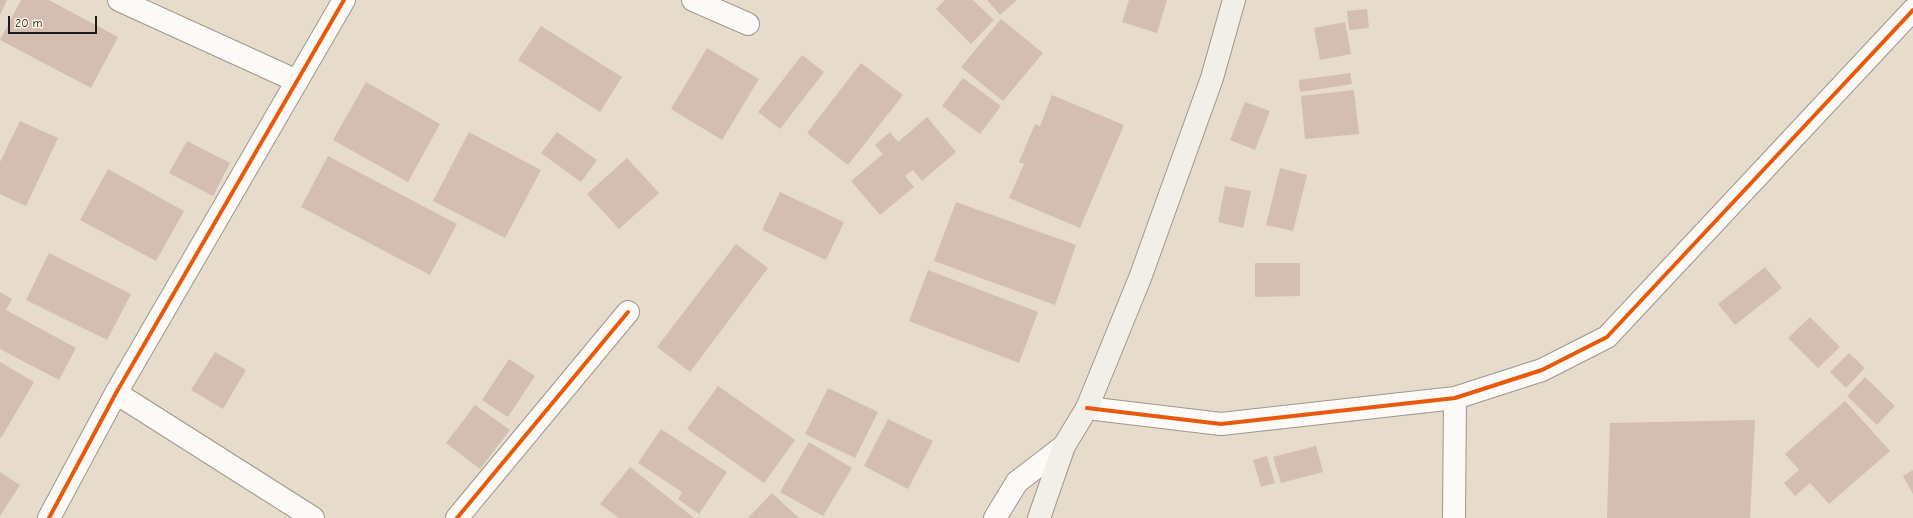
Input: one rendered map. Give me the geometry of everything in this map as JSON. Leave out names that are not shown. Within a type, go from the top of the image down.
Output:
[{"type":"main road","points":[[1039,518],[1064,446],[1086,408],[1143,271],[1212,78],[1234,0]]},
{"type":"street","points":[[119,0],[297,81]]},
{"type":"street","points":[[49,518],[116,393],[344,0]]},
{"type":"street","points":[[693,0],[748,24]]},
{"type":"street","points":[[1086,408],[1221,424],[1455,398],[1542,370],[1606,337],[1913,10]]},
{"type":"street","points":[[457,518],[628,312]]},
{"type":"street","points":[[116,393],[313,518]]},
{"type":"street","points":[[1454,518],[1455,398]]},
{"type":"street","points":[[995,518],[1017,482],[1064,446]]},
{"type":"building","points":[[0,0],[7,0],[0,15]]},
{"type":"building","points":[[21,0],[49,0],[118,37],[91,88],[0,40]]},
{"type":"building","points":[[945,0],[973,0],[994,20],[971,44],[936,9]]},
{"type":"building","points":[[987,0],[1017,0],[1000,15]]},
{"type":"building","points":[[1129,0],[1167,0],[1157,33],[1122,22]]},
{"type":"building","points":[[1367,9],[1369,28],[1349,30],[1347,11]]},
{"type":"building","points":[[1001,19],[1043,53],[1003,101],[961,67]]},
{"type":"building","points":[[1345,22],[1351,54],[1320,60],[1314,28]]},
{"type":"building","points":[[541,26],[622,77],[600,112],[518,60]]},
{"type":"building","points":[[707,48],[759,79],[722,140],[671,109]]},
{"type":"building","points":[[802,55],[824,72],[780,129],[758,112]]},
{"type":"building","points":[[861,63],[903,95],[848,165],[807,133]]},
{"type":"building","points":[[1350,73],[1352,84],[1300,92],[1299,80]]},
{"type":"building","points":[[963,78],[1001,106],[980,134],[942,106]]},
{"type":"building","points":[[366,82],[440,124],[408,182],[333,140]]},
{"type":"building","points":[[1354,90],[1359,134],[1305,139],[1301,96]]},
{"type":"building","points":[[1052,95],[1124,125],[1080,228],[1009,198],[1024,164],[1019,162],[1035,124],[1040,126]]},
{"type":"building","points":[[1245,102],[1270,111],[1255,150],[1230,140]]},
{"type":"building","points":[[927,117],[956,152],[922,181],[913,170],[905,176],[914,187],[880,215],[851,181],[883,154],[875,145],[890,132],[898,142]]},
{"type":"building","points":[[20,121],[58,138],[26,206],[0,194],[0,162]]},
{"type":"building","points":[[469,132],[541,170],[505,238],[433,201]]},
{"type":"building","points":[[557,132],[597,160],[581,182],[541,153]]},
{"type":"building","points":[[187,141],[230,163],[213,196],[169,173]]},
{"type":"building","points":[[328,156],[457,224],[430,275],[301,207]]},
{"type":"building","points":[[627,158],[659,193],[619,229],[587,194]]},
{"type":"building","points":[[1280,168],[1307,175],[1293,231],[1266,225]]},
{"type":"building","points":[[108,169],[184,211],[156,261],[80,220]]},
{"type":"building","points":[[1225,186],[1251,191],[1243,228],[1218,222]]},
{"type":"building","points":[[780,192],[844,222],[826,260],[762,230]]},
{"type":"building","points":[[956,202],[1076,245],[1055,305],[934,261]]},
{"type":"building","points":[[736,244],[768,268],[690,372],[657,347]]},
{"type":"building","points":[[49,253],[131,294],[107,340],[26,300]]},
{"type":"building","points":[[1255,263],[1300,263],[1300,296],[1255,297]]},
{"type":"building","points":[[1765,267],[1782,288],[1735,325],[1718,304]]},
{"type":"building","points":[[928,270],[1038,312],[1019,363],[909,321]]},
{"type":"building","points":[[0,292],[12,299],[6,310],[76,348],[59,380],[0,349]]},
{"type":"building","points":[[1810,317],[1840,347],[1818,368],[1788,338]]},
{"type":"building","points":[[215,352],[246,370],[223,409],[191,390]]},
{"type":"building","points":[[1849,353],[1865,368],[1846,388],[1830,372]]},
{"type":"building","points":[[509,359],[535,376],[508,417],[482,400]]},
{"type":"building","points":[[0,362],[34,382],[1,438],[0,437]]},
{"type":"building","points":[[1865,377],[1895,406],[1877,425],[1847,396]]},
{"type":"building","points":[[718,386],[795,440],[764,483],[687,429]]},
{"type":"building","points":[[828,388],[878,412],[855,458],[805,434]]},
{"type":"building","points":[[1845,401],[1890,451],[1829,504],[1810,483],[1795,496],[1784,483],[1799,470],[1785,454]]},
{"type":"building","points":[[475,405],[510,430],[480,469],[446,443]]},
{"type":"building","points":[[888,419],[933,441],[908,489],[864,466]]},
{"type":"building","points":[[1755,420],[1750,518],[1607,518],[1610,423]]},
{"type":"building","points":[[661,429],[727,472],[699,514],[678,499],[682,492],[638,463]]},
{"type":"building","points":[[809,442],[852,468],[823,516],[780,492]]},
{"type":"building","points":[[1316,446],[1323,472],[1281,483],[1273,457]]},
{"type":"building","points":[[1267,456],[1275,483],[1261,487],[1253,460]]},
{"type":"building","points":[[630,467],[694,518],[619,518],[600,504]]},
{"type":"building","points":[[1913,470],[1913,494],[1903,476]]},
{"type":"building","points":[[0,472],[20,485],[0,516]]},
{"type":"building","points":[[772,493],[799,518],[748,518]]},
{"type":"cycle path","points":[[49,518],[116,393],[344,0]]},
{"type":"cycle path","points":[[1087,408],[1221,424],[1455,398],[1542,370],[1607,337],[1913,10]]},
{"type":"cycle path","points":[[457,518],[628,312]]}]
